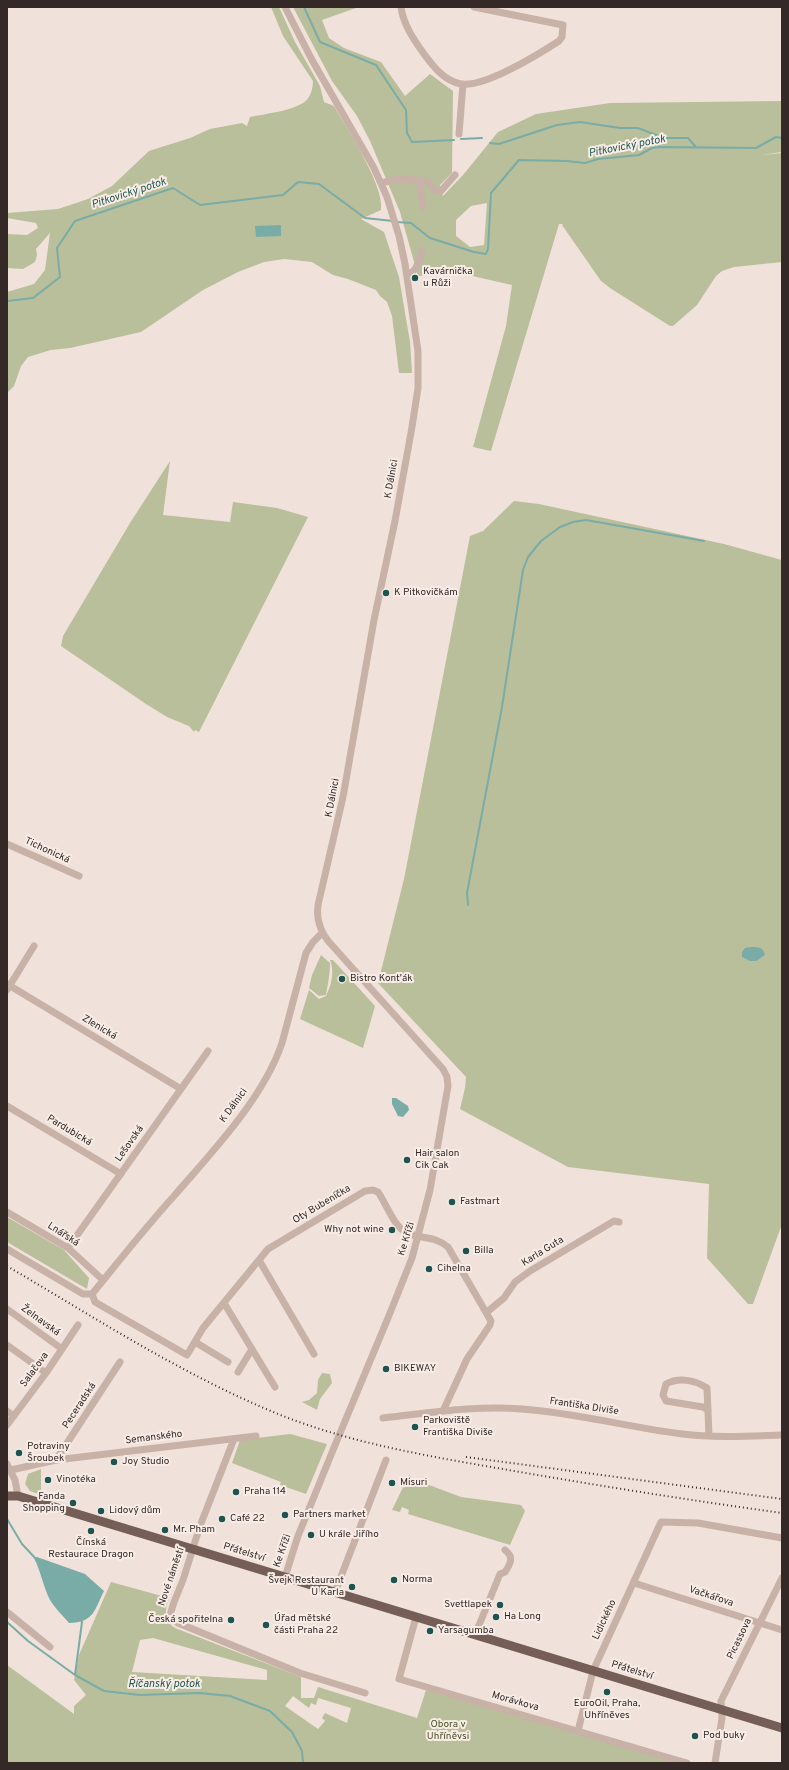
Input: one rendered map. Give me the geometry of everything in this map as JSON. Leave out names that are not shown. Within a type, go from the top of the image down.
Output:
[{"type":"main road","name":"Přátelství","points":[[7,1496],[18,1496],[782,1728]]},
{"type":"street","name":"K Dálnici","points":[[92,1294],[140,1234],[214,1150],[265,1081],[278,1056],[306,953],[313,942],[322,933],[318,920],[318,905],[343,798],[374,620],[395,521],[418,388],[418,351],[407,274],[392,212],[381,183],[364,149],[312,60],[285,7]]},
{"type":"street","points":[[401,7],[407,28],[417,45],[434,67],[445,77],[463,84],[478,82],[514,68],[559,41],[562,37],[563,25],[474,7]]},
{"type":"street","points":[[459,134],[463,84]]},
{"type":"street","points":[[381,183],[398,179],[427,181],[435,191],[441,191],[455,175]]},
{"type":"street","points":[[419,180],[423,207]]},
{"type":"street","points":[[407,274],[412,274],[422,250]]},
{"type":"street","name":"Tichonická","points":[[7,844],[79,876]]},
{"type":"street","name":"Ke Kříži","points":[[285,1577],[298,1536],[332,1450],[399,1292],[419,1236],[436,1158],[448,1086],[447,1077],[438,1064],[328,942],[322,933]]},
{"type":"street","points":[[8,986],[34,946]]},
{"type":"street","name":"Zlenická","points":[[8,986],[181,1089]]},
{"type":"street","name":"Lešovská","points":[[68,1248],[208,1051]]},
{"type":"street","name":"Pardubická","points":[[7,1106],[121,1174]]},
{"type":"street","name":"Oty Bubeníčka","points":[[92,1294],[95,1302],[187,1355],[203,1328],[268,1249],[365,1191],[373,1190],[378,1192],[401,1229],[409,1234],[419,1236]]},
{"type":"street","name":"Lnářská","points":[[7,1212],[68,1248],[103,1280]]},
{"type":"street","name":"Karla Guta","points":[[487,1312],[504,1298],[516,1282],[530,1271],[614,1221],[619,1222]]},
{"type":"street","points":[[419,1236],[437,1240],[448,1247],[491,1321],[490,1325],[467,1359],[443,1411]]},
{"type":"street","points":[[7,1249],[83,1294],[92,1294]]},
{"type":"street","points":[[259,1260],[314,1354]]},
{"type":"street","points":[[224,1302],[274,1387]]},
{"type":"street","name":"Želnavská","points":[[7,1309],[62,1349]]},
{"type":"street","name":"Salačova","points":[[7,1425],[46,1373],[78,1325]]},
{"type":"street","points":[[195,1342],[228,1362]]},
{"type":"street","points":[[7,1346],[46,1373]]},
{"type":"street","points":[[238,1372],[252,1349]]},
{"type":"street","name":"Peceradská","points":[[56,1460],[120,1362]]},
{"type":"street","points":[[708,1410],[703,1407],[666,1401],[663,1395],[666,1384],[673,1380],[684,1380],[700,1383],[707,1388],[708,1410],[709,1436]]},
{"type":"street","name":"Františka Diviše","points":[[383,1418],[443,1411],[502,1408],[544,1411],[683,1434],[709,1436],[782,1435]]},
{"type":"street","points":[[7,1411],[14,1416]]},
{"type":"street","name":"Semanského","points":[[9,1467],[256,1436]]},
{"type":"street","name":"Nové náměstí","points":[[234,1439],[192,1549],[191,1558],[184,1580],[170,1615],[178,1623],[300,1673],[365,1693]]},
{"type":"street","points":[[335,1592],[386,1460]]},
{"type":"street","points":[[9,1467],[18,1496]]},
{"type":"street","name":"Lidického","points":[[578,1731],[593,1670],[661,1522],[698,1523],[782,1538]]},
{"type":"street","points":[[475,1635],[500,1574],[505,1572],[511,1559],[510,1554],[505,1550]]},
{"type":"street","name":"Picassova","points":[[715,1763],[722,1718],[721,1701],[782,1578]]},
{"type":"street","name":"Vačkářova","points":[[634,1583],[782,1630]]},
{"type":"street","points":[[7,1612],[50,1647]]},
{"type":"street","name":"Morávkova","points":[[416,1617],[399,1679],[687,1763]]},
{"type":"green space","points":[[271,7],[279,7],[295,42],[320,86],[324,102],[334,106],[364,158],[377,187],[381,200],[381,210],[361,219],[384,232],[399,277],[410,342],[412,373],[399,373],[392,316],[387,302],[376,290],[333,275],[312,262],[284,259],[264,262],[238,272],[203,290],[141,332],[70,348],[51,350],[28,357],[21,366],[14,386],[7,393],[7,292],[34,284],[45,270],[50,233],[36,249],[37,255],[35,262],[23,269],[7,268],[7,234],[27,235],[38,228],[36,223],[7,218],[7,213],[58,209],[88,199],[112,186],[149,151],[190,138],[210,129],[242,123],[247,126],[250,117],[284,110],[303,103],[311,94],[313,81],[283,36]]},
{"type":"green space","points":[[293,7],[359,7],[322,20],[329,38],[344,48],[381,62],[405,96],[430,74],[453,91],[452,173],[440,185],[443,196],[463,175],[498,132],[536,114],[610,103],[782,101],[782,152],[761,155],[782,153],[782,262],[734,267],[722,271],[716,276],[697,305],[673,326],[670,326],[601,281],[562,225],[563,224],[559,224],[491,451],[473,447],[506,326],[512,285],[459,273],[418,276],[400,212],[370,141],[357,116],[332,81]],"holes":[[[487,203],[484,245],[470,247],[456,236],[456,220],[471,206]]]},
{"type":"green space","points":[[170,461],[163,515],[230,522],[233,502],[277,508],[308,517],[199,732],[195,730],[194,732],[189,726],[167,717],[146,704],[61,646],[63,636],[130,523]]},
{"type":"green space","points":[[514,501],[539,504],[724,544],[782,560],[782,1224],[753,1304],[748,1304],[707,1258],[709,1184],[568,1167],[460,1109],[466,1077],[378,983],[404,879],[470,536],[483,531]]},
{"type":"green space","points":[[321,955],[330,963],[330,967],[326,995],[319,996],[309,988],[312,975]]},
{"type":"green space","points":[[330,960],[333,960],[375,1006],[363,1048],[300,1019],[309,990],[319,999],[326,996],[332,978]]},
{"type":"green space","points":[[7,1217],[64,1250],[89,1278],[87,1289],[7,1242]]},
{"type":"green space","points":[[322,1373],[330,1374],[332,1383],[320,1399],[317,1410],[302,1402],[309,1400],[317,1393],[318,1380]]},
{"type":"green space","points":[[290,1434],[327,1444],[306,1494],[280,1485],[281,1482],[232,1463],[240,1440]]},
{"type":"green space","points":[[41,1469],[41,1495],[30,1491],[25,1484],[28,1474]]},
{"type":"green space","points":[[409,1475],[413,1479],[461,1497],[521,1505],[525,1511],[510,1545],[408,1514],[409,1510],[402,1507],[400,1512],[392,1510]]},
{"type":"green space","name":"Obora v Uhříněvsi","points":[[111,1582],[169,1598],[166,1615],[168,1622],[175,1628],[301,1677],[301,1698],[314,1698],[318,1687],[417,1718],[426,1690],[679,1763],[9,1763],[7,1761],[7,1665],[74,1714],[74,1706],[86,1695],[74,1680],[79,1655]],"holes":[[[153,1638],[267,1670],[267,1680],[132,1672],[140,1640]],[[293,1696],[309,1708],[311,1703],[316,1705],[318,1698],[351,1708],[347,1723],[325,1713],[322,1718],[325,1721],[318,1729],[285,1706]]]},
{"type":"water","points":[[281,225],[281,236],[256,237],[255,226]]},
{"type":"water","points":[[745,948],[760,948],[763,950],[765,955],[756,961],[750,961],[742,957],[742,952]]},
{"type":"water","points":[[392,1098],[396,1098],[408,1106],[409,1110],[403,1117],[398,1116],[392,1104]]},
{"type":"water","points":[[37,1557],[85,1574],[104,1591],[95,1610],[88,1618],[69,1623],[57,1609],[50,1600],[46,1590],[34,1558]]},
{"type":"waterway","points":[[304,7],[320,42],[376,65],[406,110],[407,133],[412,142],[454,140]]},
{"type":"waterway","points":[[490,143],[499,144],[557,125],[580,122],[620,128],[638,128],[664,138],[688,138],[695,146]]},
{"type":"waterway","points":[[654,134],[659,147]]},
{"type":"waterway","name":"Pitkovický potok","points":[[397,222],[411,223],[430,238],[474,252],[486,254],[488,249],[491,193],[519,160],[585,163],[598,159],[639,155],[652,148],[660,147],[756,148],[776,137],[782,138]]},
{"type":"waterway","points":[[461,139],[482,138]]},
{"type":"waterway","name":"Pitkovický potok","points":[[7,301],[33,298],[60,277],[57,248],[75,221],[173,188],[200,205],[283,195],[298,182],[319,184],[365,218],[393,221]]},
{"type":"waterway","points":[[468,905],[467,893],[502,707],[523,570],[528,557],[541,541],[560,527],[573,522],[586,520],[704,541]]},
{"type":"waterway","name":"Říčanský potok","points":[[7,1519],[22,1544],[37,1560]]},
{"type":"waterway","name":"Říčanský potok","points":[[81,1620],[82,1622],[75,1675],[104,1691],[140,1695],[199,1693],[230,1696],[270,1711],[292,1732],[302,1751],[303,1763]]},
{"type":"waterway","points":[[7,1622],[28,1641],[75,1675]]},
{"type":"railway","points":[[7,1266],[142,1346],[212,1384],[247,1401],[312,1426],[371,1443],[460,1462],[717,1504],[782,1513]]},
{"type":"railway","points":[[466,1457],[782,1499]]},
{"type":"place","name":"Kavárnička u Růži","points":[[415,278]]},
{"type":"place","name":"K Pitkovičkám","points":[[386,593]]},
{"type":"place","name":"Bistro Kont'ák","points":[[342,979]]},
{"type":"place","name":"Hair salon Cik Cak","points":[[407,1160]]},
{"type":"place","name":"Fastmart","points":[[452,1202]]},
{"type":"place","name":"Why not wine","points":[[392,1230]]},
{"type":"place","name":"Billa","points":[[466,1251]]},
{"type":"place","name":"Cihelna","points":[[429,1269]]},
{"type":"place","name":"BIKEWAY","points":[[386,1369]]},
{"type":"place","name":"Parkoviště Františka Diviše","points":[[415,1427]]},
{"type":"place","name":"Potraviny Šroubek","points":[[19,1453]]},
{"type":"place","name":"Joy Studio","points":[[114,1462]]},
{"type":"place","name":"Vinotéka","points":[[48,1480]]},
{"type":"place","name":"Misuri","points":[[392,1483]]},
{"type":"place","name":"Praha 114","points":[[236,1492]]},
{"type":"place","name":"Fanda Shopping","points":[[73,1503]]},
{"type":"place","name":"Lidový dům","points":[[101,1511]]},
{"type":"place","name":"Partners market","points":[[285,1515]]},
{"type":"place","name":"Café 22","points":[[222,1519]]},
{"type":"place","name":"Mr. Pham","points":[[165,1530]]},
{"type":"place","name":"Čínská Restaurace Dragon","points":[[91,1531]]},
{"type":"place","name":"U krále Jiřího","points":[[311,1535]]},
{"type":"place","name":"Norma","points":[[394,1580]]},
{"type":"place","name":"Švejk Restaurant U Karla","points":[[352,1587]]},
{"type":"place","name":"Svettlapek","points":[[500,1605]]},
{"type":"place","name":"Ha Long","points":[[496,1617]]},
{"type":"place","name":"Česká spořitelna","points":[[231,1620]]},
{"type":"place","name":"Úřad mětské části Praha 22","points":[[266,1625]]},
{"type":"place","name":"Yarsagumba","points":[[430,1631]]},
{"type":"place","name":"EuroOil, Praha, Uhříněves","points":[[607,1692]]},
{"type":"place","name":"Pod buky","points":[[695,1736]]}]
